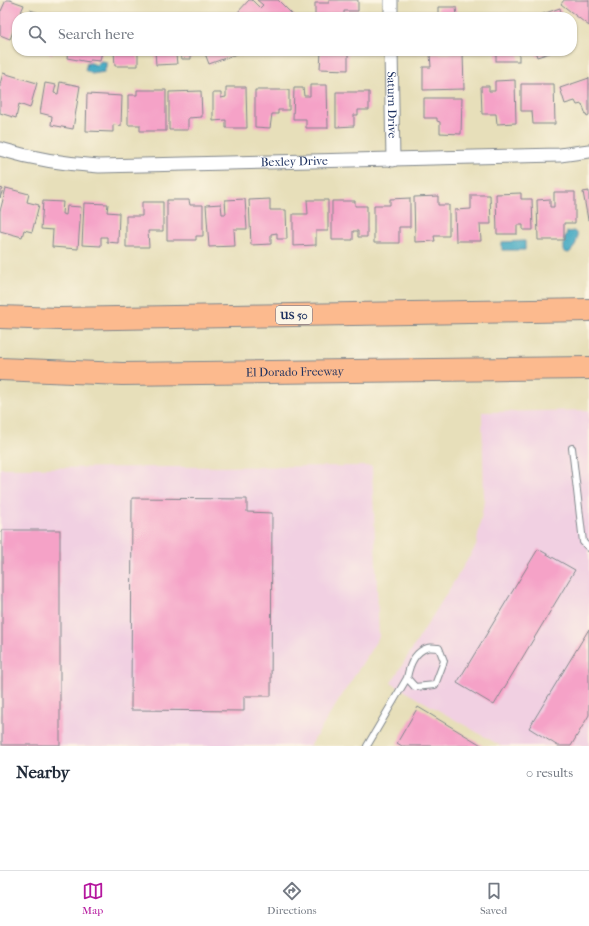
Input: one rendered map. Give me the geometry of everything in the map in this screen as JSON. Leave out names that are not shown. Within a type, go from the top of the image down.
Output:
[{"type":"highway","name":"US 50","points":[[0,317],[59,319],[589,310]]},
{"type":"highway","name":"El Dorado Freeway","points":[[0,368],[122,374],[589,368]]},
{"type":"street","points":[[391,0],[391,12]]},
{"type":"street","name":"Saturn Drive","points":[[391,56],[393,160]]},
{"type":"street","name":"Bexley Drive","points":[[0,149],[23,156],[61,163],[99,166],[560,155],[589,151]]},
{"type":"lane","points":[[572,448],[583,542],[589,548]]},
{"type":"lane","points":[[367,746],[407,678],[410,666],[419,652],[428,647],[439,648],[444,661],[435,684],[415,687],[407,678]]},
{"type":"shaded area","points":[[589,410],[589,746],[501,746],[391,683],[476,546],[484,502],[482,412]]},
{"type":"shaded area","points":[[372,466],[379,637],[310,746],[0,746],[0,468]]},
{"type":"water","points":[[101,61],[106,62],[104,72],[92,74],[85,70],[87,63],[96,65]]},
{"type":"water","points":[[574,231],[577,234],[575,245],[569,253],[564,252],[564,240],[567,232]]},
{"type":"water","points":[[525,241],[525,250],[502,250],[502,242]]},
{"type":"building","points":[[6,0],[24,5],[21,12],[12,12],[12,34],[10,39],[0,35],[1,11]]},
{"type":"building","points":[[249,0],[252,0],[260,8],[263,5],[257,0],[278,0],[290,12],[238,12]]},
{"type":"building","points":[[329,0],[358,0],[358,11],[315,12],[315,3],[329,3]]},
{"type":"building","points":[[564,0],[589,0],[589,26],[577,17],[577,12],[571,12],[561,4]]},
{"type":"building","points":[[438,7],[456,7],[456,12],[438,12]]},
{"type":"building","points":[[560,8],[561,12],[548,12]]},
{"type":"building","points":[[67,56],[101,56],[100,61],[90,60],[89,62],[67,58]]},
{"type":"building","points":[[114,56],[138,56],[138,66],[115,66]]},
{"type":"building","points":[[155,56],[176,56],[177,64],[156,65]]},
{"type":"building","points":[[181,56],[191,56],[191,59],[182,59]]},
{"type":"building","points":[[206,56],[231,56],[209,64]]},
{"type":"building","points":[[321,56],[348,56],[348,70],[320,69]]},
{"type":"building","points":[[430,56],[463,56],[464,89],[423,90],[423,67],[431,67]]},
{"type":"building","points":[[496,56],[519,56],[519,61],[496,61]]},
{"type":"building","points":[[3,73],[37,83],[30,108],[19,104],[16,118],[0,113],[0,84]]},
{"type":"building","points":[[589,78],[589,116],[587,117],[582,104],[577,105],[575,101],[565,104],[560,88]]},
{"type":"building","points":[[515,80],[516,123],[497,124],[496,114],[482,114],[481,86],[489,86],[489,91],[495,91],[495,81]]},
{"type":"building","points":[[60,82],[80,86],[73,129],[51,125],[52,116],[40,113],[45,83],[56,85],[54,93],[58,94]]},
{"type":"building","points":[[521,84],[554,84],[555,124],[533,124],[532,111],[521,111]]},
{"type":"building","points":[[310,85],[327,85],[328,128],[306,128],[306,119],[293,119],[294,88],[303,88],[304,96],[310,96]]},
{"type":"building","points":[[226,87],[246,87],[247,128],[226,128],[226,120],[213,121],[213,93],[221,93],[221,98],[226,97]]},
{"type":"building","points":[[137,90],[166,90],[166,131],[140,131],[140,125],[128,125],[128,95],[137,95]]},
{"type":"building","points":[[255,90],[289,90],[289,110],[278,110],[278,114],[272,114],[270,128],[255,127]]},
{"type":"building","points":[[201,91],[202,117],[188,118],[188,130],[169,130],[169,92]]},
{"type":"building","points":[[336,92],[369,92],[369,110],[358,110],[358,115],[354,115],[354,126],[336,127]]},
{"type":"building","points":[[87,94],[122,96],[121,126],[113,125],[113,132],[86,131]]},
{"type":"building","points":[[424,98],[462,98],[461,134],[440,133],[440,122],[437,121],[437,118],[424,118]]},
{"type":"building","points":[[0,188],[3,189],[0,198]]},
{"type":"building","points":[[6,188],[29,194],[27,202],[39,205],[32,232],[24,230],[22,237],[0,231],[0,211]]},
{"type":"building","points":[[589,191],[589,220],[588,220],[583,192]]},
{"type":"building","points":[[554,192],[575,192],[575,223],[564,223],[564,240],[538,240],[537,200],[550,199],[550,207],[554,207]]},
{"type":"building","points":[[521,193],[521,199],[532,199],[533,230],[523,230],[523,225],[517,225],[517,234],[497,234],[496,194]]},
{"type":"building","points":[[471,195],[490,195],[491,224],[480,224],[481,241],[456,241],[455,210],[471,209]]},
{"type":"building","points":[[438,196],[438,205],[449,205],[449,236],[434,236],[435,241],[415,242],[414,197]]},
{"type":"building","points":[[410,198],[410,227],[399,227],[399,243],[374,243],[374,205],[390,205],[390,199]]},
{"type":"building","points":[[245,199],[247,229],[234,229],[235,246],[209,247],[206,205],[221,204],[222,214],[226,214],[225,200]]},
{"type":"building","points":[[270,199],[270,210],[286,210],[287,239],[277,239],[277,233],[271,234],[271,244],[251,245],[249,200]]},
{"type":"building","points":[[167,200],[189,200],[190,205],[203,205],[203,236],[196,236],[196,240],[167,240]]},
{"type":"building","points":[[307,200],[328,200],[328,231],[316,231],[316,245],[293,246],[293,214],[308,214]]},
{"type":"building","points":[[43,201],[63,202],[62,214],[66,215],[67,206],[81,207],[78,249],[52,247],[53,230],[41,229]]},
{"type":"building","points":[[332,201],[355,201],[355,206],[367,206],[367,237],[358,237],[358,231],[353,231],[353,240],[332,240]]},
{"type":"building","points":[[142,202],[163,202],[163,231],[148,231],[149,247],[126,247],[126,216],[142,216]]},
{"type":"building","points":[[84,203],[108,204],[107,212],[119,213],[118,243],[107,242],[107,237],[101,237],[101,246],[82,245]]},
{"type":"building","points":[[132,498],[247,499],[247,512],[272,513],[271,696],[244,696],[244,711],[131,710]]},
{"type":"building","points":[[2,530],[60,530],[60,745],[2,745]]},
{"type":"building","points":[[538,549],[575,570],[494,705],[457,683]]},
{"type":"building","points":[[589,629],[589,715],[571,746],[558,746],[529,728]]},
{"type":"building","points":[[418,707],[483,746],[402,746],[397,743]]}]
